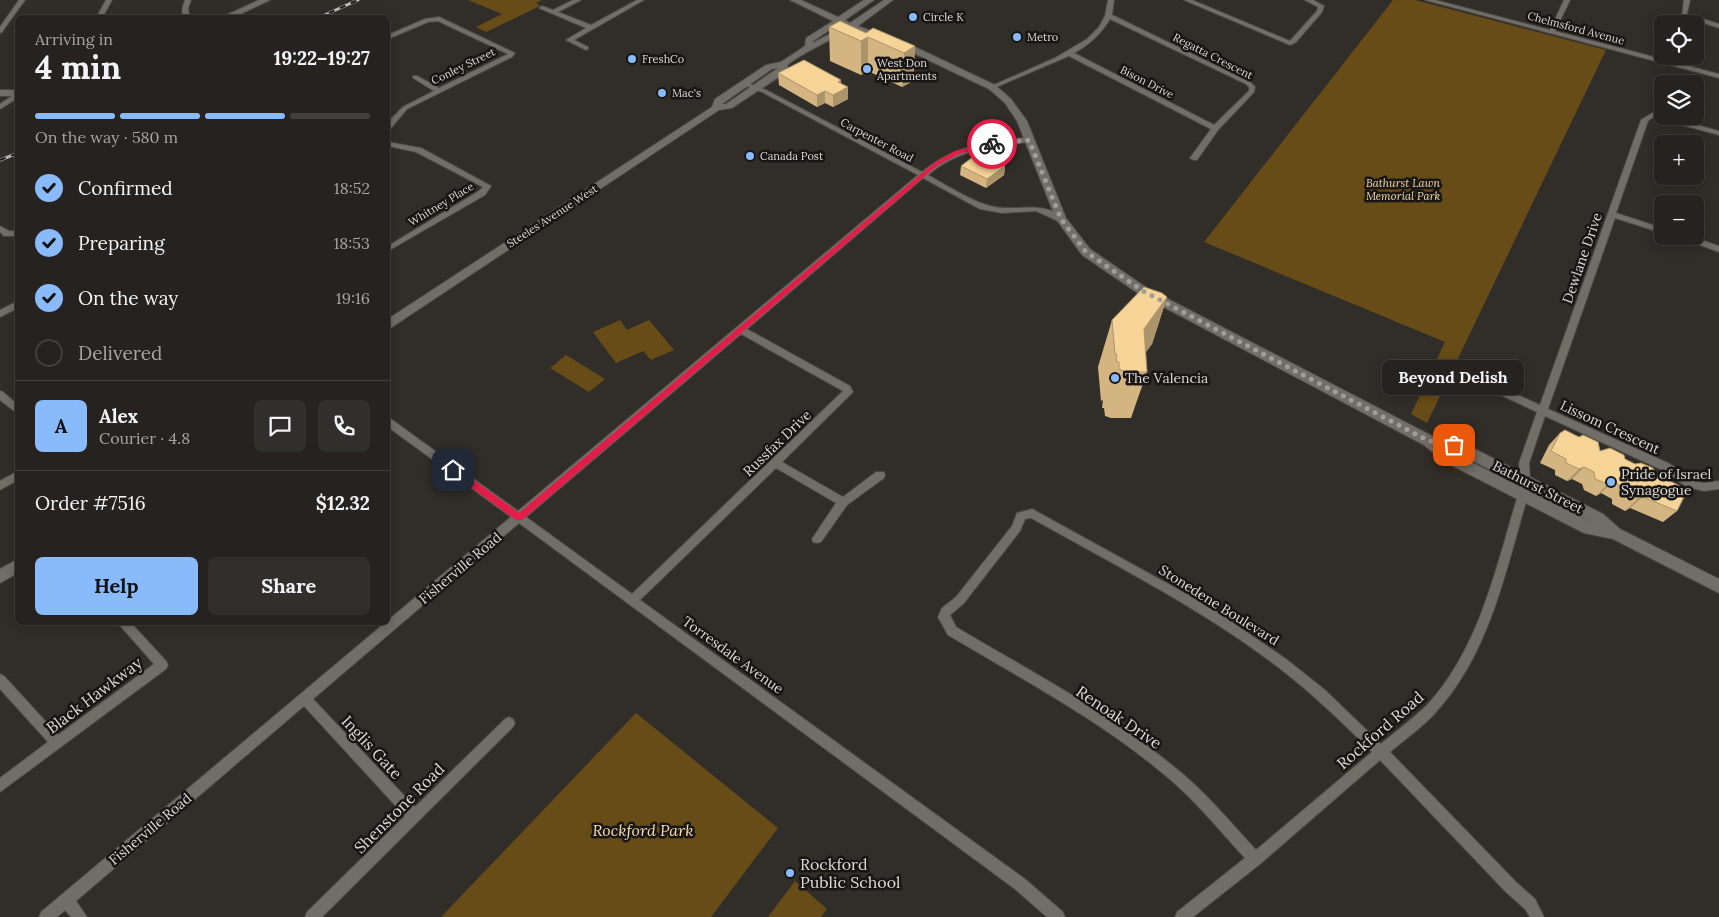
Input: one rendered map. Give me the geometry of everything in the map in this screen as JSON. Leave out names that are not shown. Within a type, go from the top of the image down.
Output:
[{"type":"main road","points":[[231,15],[266,0]]},
{"type":"main road","name":"Bathurst Street","points":[[794,0],[855,23],[992,87],[1008,102],[1022,122],[1061,219],[1086,252],[1143,291],[1429,441],[1448,457],[1524,488],[1589,529],[1615,533],[1719,586]]},
{"type":"main road","name":"Bathurst Street","points":[[814,0],[843,18]]},
{"type":"main road","name":"Steeles Avenue West","points":[[809,47],[810,40],[870,0]]},
{"type":"main road","name":"Steeles Avenue West","points":[[716,108],[718,101],[768,67],[784,64],[809,47],[818,46],[889,0]]},
{"type":"main road","name":"Steeles Avenue West","points":[[390,323],[716,108],[729,106],[782,71],[784,64]]},
{"type":"main road","points":[[0,93],[15,93]]},
{"type":"main road","points":[[0,577],[15,567]]},
{"type":"street","points":[[0,31],[22,0]]},
{"type":"street","points":[[101,15],[109,0]]},
{"type":"street","points":[[186,15],[184,8],[188,0]]},
{"type":"street","points":[[554,12],[578,0]]},
{"type":"street","points":[[624,0],[633,4]]},
{"type":"street","points":[[586,48],[569,40],[641,0]]},
{"type":"street","points":[[992,87],[1070,54],[1094,36],[1108,16],[1111,0]]},
{"type":"street","points":[[1187,0],[1290,43],[1294,41],[1320,11],[1321,6],[1308,0]]},
{"type":"street","name":"Chelmsford Avenue","points":[[1428,0],[1448,2],[1552,32],[1719,76]]},
{"type":"street","points":[[1552,32],[1568,0]]},
{"type":"street","points":[[1687,0],[1684,15],[1719,26]]},
{"type":"street","points":[[542,8],[590,27]]},
{"type":"street","name":"Regatta Crescent","points":[[1108,16],[1248,83],[1252,87],[1252,91],[1215,128],[1194,158]]},
{"type":"street","name":"Conley Street","points":[[390,37],[428,20],[439,19],[512,53],[510,56],[405,108],[390,124]]},
{"type":"street","name":"Bison Drive","points":[[1070,54],[1215,128]]},
{"type":"street","points":[[415,77],[439,90]]},
{"type":"street","name":"Carpenter Road","points":[[743,83],[983,207],[1002,211],[1036,210],[1061,219]]},
{"type":"street","points":[[0,107],[15,95]]},
{"type":"street","name":"Dewlane Drive","points":[[1524,488],[1524,463],[1544,411],[1645,120],[1652,115],[1719,133]]},
{"type":"street","name":"Fisherville Road","points":[[46,917],[936,164],[957,152],[978,146],[1029,140]]},
{"type":"street","name":"Whitney Place","points":[[390,144],[418,150],[487,186],[482,193],[390,248]]},
{"type":"street","points":[[1612,214],[1654,228]]},
{"type":"street","points":[[0,228],[7,234],[15,233]]},
{"type":"street","points":[[1704,244],[1719,249]]},
{"type":"street","points":[[0,314],[15,306]]},
{"type":"street","name":"Russfax Drive","points":[[634,600],[847,394],[848,389],[740,329]]},
{"type":"street","name":"Lissom Crescent","points":[[1448,367],[1666,468],[1692,485],[1709,488],[1719,485]]},
{"type":"street","points":[[1,397],[15,409]]},
{"type":"street","name":"Torresdale Avenue","points":[[390,423],[1020,884],[1058,917]]},
{"type":"street","points":[[776,463],[843,502]]},
{"type":"street","points":[[817,539],[843,502],[880,475]]},
{"type":"street","points":[[0,486],[15,478]]},
{"type":"street","name":"Rockford Road","points":[[1182,917],[1255,859],[1431,709],[1452,683],[1475,641],[1486,616],[1524,488]]},
{"type":"street","name":"Stonedene Boulevard","points":[[946,624],[944,617],[946,612],[960,600],[1016,528],[1021,516],[1032,513],[1177,594],[1241,633],[1321,694],[1381,752],[1511,887],[1529,902],[1537,917]]},
{"type":"street","name":"Renoak Drive","points":[[946,624],[952,631],[1106,726],[1170,771],[1203,802],[1255,859]]},
{"type":"street","name":"Black Hawkway","points":[[0,786],[162,665],[125,625]]},
{"type":"street","points":[[0,680],[57,743]]},
{"type":"street","name":"Inglis Gate","points":[[305,699],[415,817]]},
{"type":"street","name":"Shenstone Road","points":[[312,917],[509,723]]},
{"type":"street","points":[[66,900],[80,917]]},
{"type":"green space","points":[[468,0],[542,0],[536,3],[540,6],[486,32],[476,27],[502,14]]},
{"type":"green space","name":"Bathurst Lawn Memorial Park","points":[[1393,0],[1415,0],[1606,50],[1427,423],[1411,414],[1445,342],[1204,242]]},
{"type":"green space","points":[[620,320],[627,330],[649,320],[674,350],[651,360],[643,351],[616,363],[593,332]]},
{"type":"green space","points":[[566,355],[605,379],[589,392],[550,368]]},
{"type":"green space","name":"Rockford Park","points":[[636,713],[778,828],[711,917],[441,917]]},
{"type":"green space","points":[[795,881],[827,909],[821,917],[768,917]]},
{"type":"building","points":[[840,21],[866,33],[873,28],[915,46],[904,53],[868,37],[861,41],[829,27]]},
{"type":"building","points":[[804,60],[841,80],[838,82],[848,87],[833,95],[825,91],[817,95],[778,73]]},
{"type":"building","points":[[978,153],[1005,166],[987,179],[961,166]]},
{"type":"building","points":[[1144,287],[1162,293],[1167,297],[1144,329],[1147,372],[1126,372],[1119,369],[1119,362],[1116,361],[1117,354],[1115,354],[1112,320]]},
{"type":"building","points":[[1565,430],[1579,437],[1583,435],[1598,442],[1600,451],[1610,448],[1624,455],[1625,459],[1635,464],[1641,463],[1653,468],[1656,474],[1684,488],[1686,493],[1677,511],[1643,497],[1638,499],[1625,493],[1624,487],[1613,482],[1608,484],[1595,479],[1594,472],[1584,467],[1579,469],[1566,463],[1566,459],[1551,451],[1560,433]]},
{"type":"railway","points":[[325,15],[358,0]]},
{"type":"railway","points":[[0,160],[15,154]]},
{"type":"way so far","points":[[992,144],[1029,140],[1061,219],[1086,252],[1143,291],[1429,441],[1454,445]]},
{"type":"place","name":"Circle K","points":[[913,17]]},
{"type":"place","name":"Metro","points":[[1017,37]]},
{"type":"place","name":"FreshCo","points":[[632,59]]},
{"type":"place","name":"West Don Apartments","points":[[867,69]]},
{"type":"place","name":"Mac's","points":[[662,93]]},
{"type":"place","name":"Canada Post","points":[[750,156]]},
{"type":"place","name":"The Valencia","points":[[1115,378]]},
{"type":"place","name":"Beyond Delish","points":[[1454,445]]},
{"type":"place","name":"Pride of Israel Synagogue","points":[[1611,482]]},
{"type":"place","name":"Rockford Public School","points":[[790,873]]},
{"type":"route","points":[[453,470],[519,518],[936,164],[957,152],[992,144]]}]
